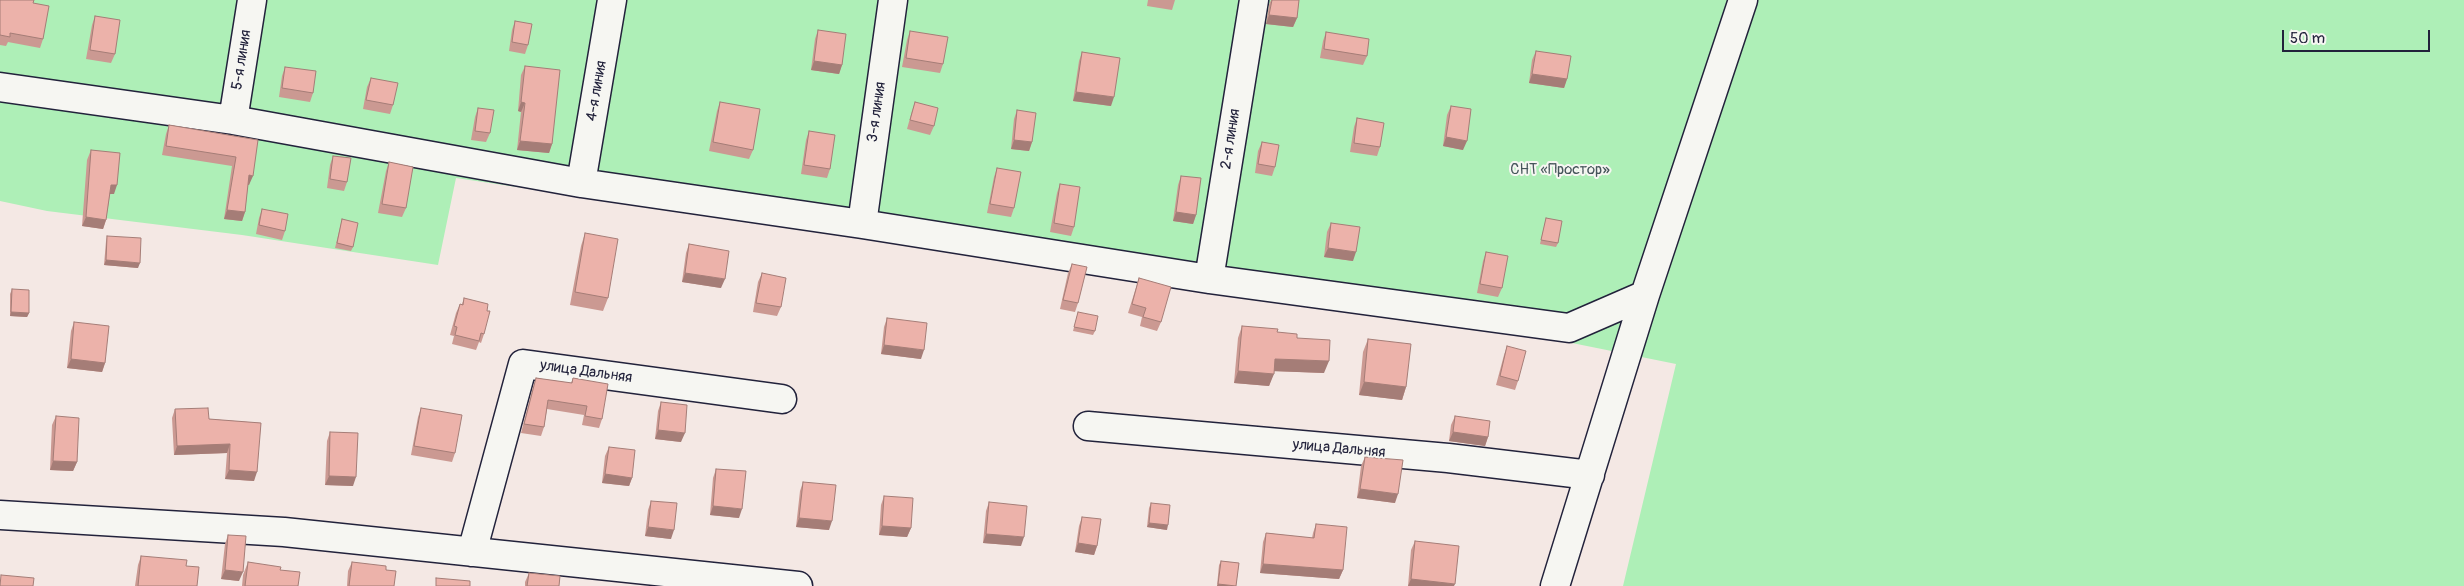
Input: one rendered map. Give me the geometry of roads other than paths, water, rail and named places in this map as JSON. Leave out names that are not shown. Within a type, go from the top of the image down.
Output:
[{"type":"street","name":"5-я линия","points":[[233,120],[252,0]]},
{"type":"street","name":"4-я линия","points":[[581,183],[612,0]]},
{"type":"street","name":"3-я линия","points":[[862,224],[893,0]]},
{"type":"street","name":"2-я линия","points":[[1209,279],[1254,0]]},
{"type":"street","points":[[1555,586],[1645,295],[1743,0]]},
{"type":"street","points":[[0,87],[233,120],[581,183],[862,224],[1209,279],[1569,328],[1645,295]]},
{"type":"street","name":"улица Дальняя","points":[[472,552],[523,364],[782,399]]},
{"type":"street","name":"улица Дальняя","points":[[1088,426],[1448,458],[1590,475]]},
{"type":"street","points":[[0,515],[79,518],[284,532],[798,586]]},
{"type":"park label","name":"СНТ «Простор»","points":[[1560,170]]}]
